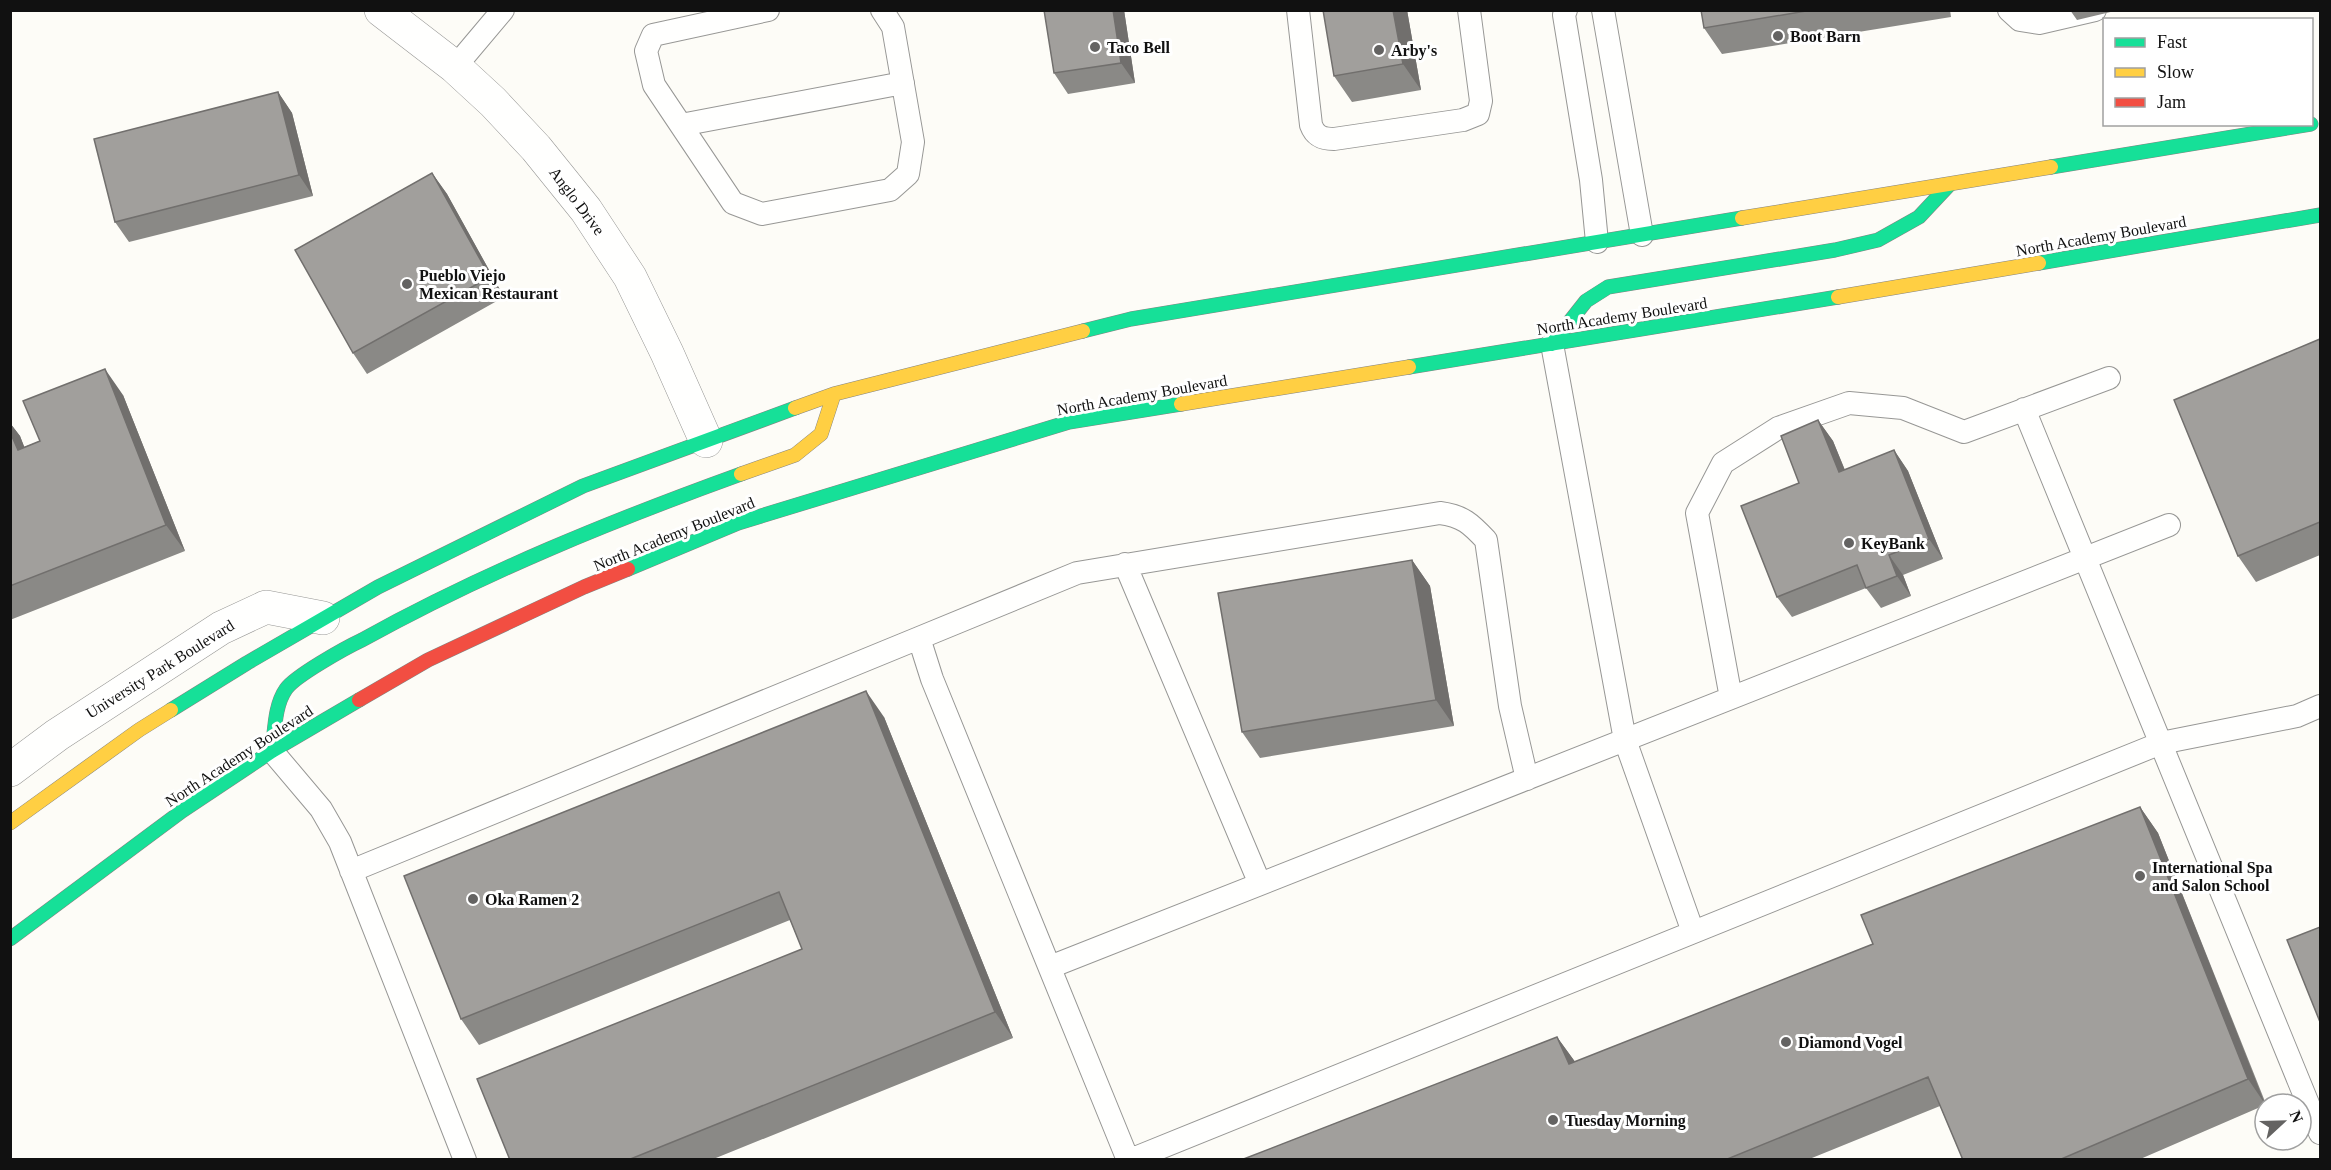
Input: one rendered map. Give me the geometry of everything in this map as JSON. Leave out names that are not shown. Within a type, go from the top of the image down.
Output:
[{"type":"main road","points":[[10,823],[139,730],[378,587],[583,486],[834,394],[1131,319],[2299,126]]},
{"type":"main road","points":[[1552,344],[1586,302],[1608,287],[1835,250],[1878,240],[1919,217],[1949,185]]},
{"type":"main road","name":"North Academy Boulevard","points":[[10,939],[182,811],[272,751],[428,660],[584,587],[738,523],[1069,422],[1552,344],[2320,215]]},
{"type":"main road","points":[[272,751],[278,708],[286,688],[328,658],[423,606],[544,550],[656,505],[795,455],[821,434],[834,394]]},
{"type":"street","name":"Anglo Drive","points":[[381,10],[455,67],[493,102],[536,148],[586,210],[630,277],[667,352],[706,441]]},
{"type":"street","name":"University Park Boulevard","points":[[10,770],[57,735],[221,628],[266,606],[323,618]]},
{"type":"lane","points":[[455,67],[503,10]]},
{"type":"lane","points":[[768,10],[691,18],[653,35],[646,51],[654,85],[733,203],[762,214],[890,190],[908,174],[913,142],[893,27],[882,10]]},
{"type":"lane","points":[[1298,10],[1311,125],[1314,133],[1334,140],[1463,120],[1478,114],[1481,101],[1469,10]]},
{"type":"lane","points":[[1566,10],[1564,15],[1591,180],[1597,242]]},
{"type":"lane","points":[[1603,10],[1642,235]]},
{"type":"lane","points":[[2009,10],[2020,20],[2039,23],[2095,10]]},
{"type":"lane","points":[[681,125],[903,83]]},
{"type":"lane","points":[[1552,344],[1626,740],[1693,932]]},
{"type":"lane","points":[[1731,698],[1697,513],[1723,463],[1778,428],[1849,403],[1903,408],[1964,432],[2109,378]]},
{"type":"lane","points":[[2024,409],[2320,1133]]},
{"type":"lane","points":[[351,871],[1077,573],[1440,513],[1455,515],[1470,523],[1486,540],[1510,706],[1527,779]]},
{"type":"lane","points":[[1050,967],[2169,525]]},
{"type":"lane","points":[[1125,564],[1260,884]]},
{"type":"lane","points":[[919,638],[933,679],[1129,1160],[2161,743],[2297,716],[2320,706]]},
{"type":"lane","points":[[272,751],[321,809],[340,842],[465,1160]]},
{"type":"building","name":"Taco Bell","points":[[1044,10],[1113,10],[1121,63],[1054,73]]},
{"type":"building","points":[[1323,10],[1393,10],[1403,64],[1334,76]]},
{"type":"building","points":[[1701,10],[1812,10],[1704,28]]},
{"type":"building","points":[[278,92],[299,175],[115,222],[94,139]]},
{"type":"building","name":"Pueblo Viejo Mexican Restaurant","points":[[432,173],[490,277],[353,353],[295,250]]},
{"type":"building","points":[[2320,339],[2320,522],[2238,556],[2174,400]]},
{"type":"building","points":[[105,369],[166,525],[10,586],[10,432],[18,450],[40,441],[23,401]]},
{"type":"building","name":"KeyBank","points":[[1818,420],[1839,472],[1894,450],[1929,539],[1889,555],[1897,576],[1866,588],[1857,565],[1777,597],[1741,506],[1799,483],[1781,436]]},
{"type":"building","points":[[1412,560],[1436,700],[1242,732],[1218,593]]},
{"type":"building","points":[[866,691],[995,1012],[628,1160],[510,1160],[477,1079],[802,949],[779,892],[461,1019],[404,876]]},
{"type":"building","points":[[2140,807],[2248,1079],[2059,1160],[1963,1160],[1928,1077],[1725,1160],[1241,1160],[1557,1037],[1569,1064],[1873,944],[1861,915]]},
{"type":"building","points":[[2320,927],[2320,1022],[2287,940]]},
{"type":"traffic: fast","points":[[2051,167],[2299,126]]},
{"type":"traffic: fast","points":[[1552,344],[1586,301],[1608,287],[1835,250],[1878,240],[1919,217],[1949,185]]},
{"type":"traffic: fast","points":[[2039,263],[2320,215]]},
{"type":"traffic: fast","points":[[1083,331],[1131,319],[1742,218]]},
{"type":"traffic: fast","points":[[1409,367],[1838,297]]},
{"type":"traffic: fast","points":[[628,569],[738,523],[1069,422],[1181,404]]},
{"type":"traffic: fast","points":[[171,710],[378,587],[583,486],[795,408]]},
{"type":"traffic: fast","points":[[272,751],[277,711],[286,689],[299,677],[333,656],[454,592],[501,570],[644,510],[741,474]]},
{"type":"traffic: fast","points":[[10,939],[182,811],[272,751],[359,700]]},
{"type":"traffic: slow","points":[[1742,218],[2051,167]]},
{"type":"traffic: slow","points":[[1838,297],[2039,263]]},
{"type":"traffic: slow","points":[[795,408],[834,394],[1083,331]]},
{"type":"traffic: slow","points":[[1181,404],[1409,367]]},
{"type":"traffic: slow","points":[[741,474],[795,455],[821,434],[834,394]]},
{"type":"traffic: slow","points":[[10,823],[139,730],[171,710]]},
{"type":"traffic: jam","points":[[359,700],[428,660],[584,587],[628,569]]},
{"type":"place","name":"Boot Barn","points":[[1778,36]]},
{"type":"place","name":"Taco Bell","points":[[1095,47]]},
{"type":"place","name":"Arby's","points":[[1379,50]]},
{"type":"place","name":"Pueblo Viejo Mexican Restaurant","points":[[407,284]]},
{"type":"place","name":"KeyBank","points":[[1849,543]]},
{"type":"place","name":"International Spa and Salon School","points":[[2140,876]]},
{"type":"place","name":"Oka Ramen 2","points":[[473,899]]},
{"type":"place","name":"Diamond Vogel","points":[[1786,1042]]},
{"type":"place","name":"Tuesday Morning","points":[[1553,1120]]}]
